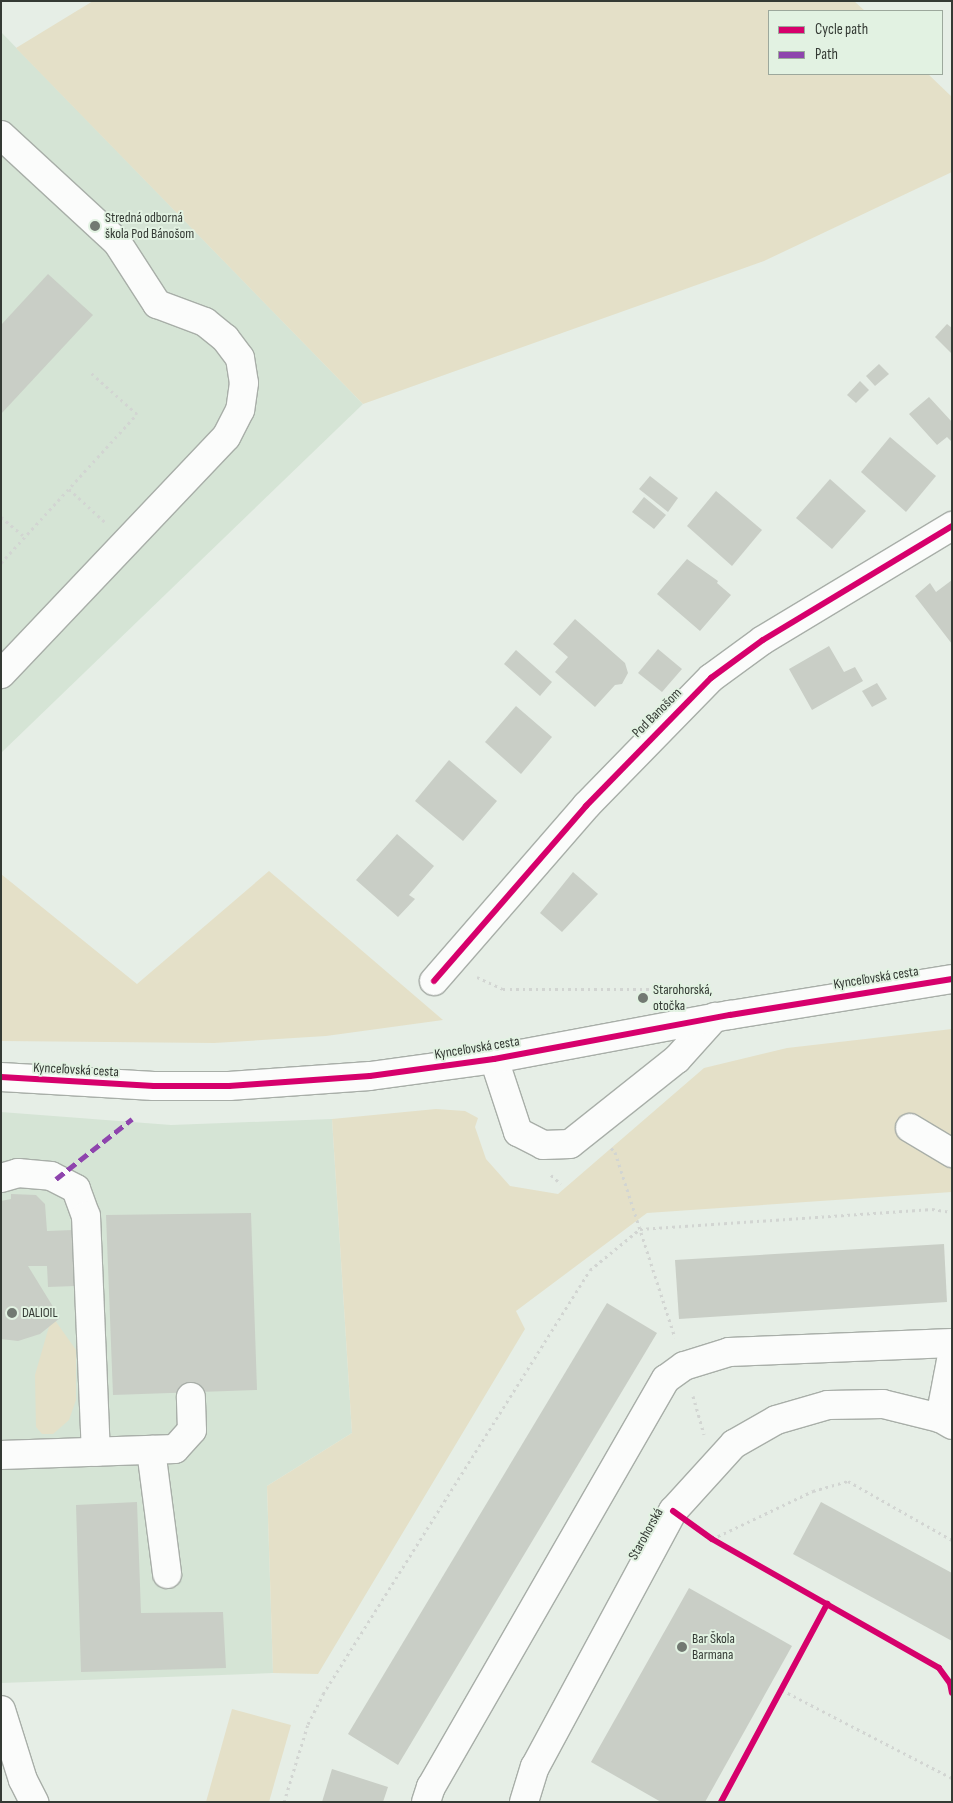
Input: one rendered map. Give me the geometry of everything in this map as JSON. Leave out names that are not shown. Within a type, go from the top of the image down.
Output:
[{"type":"street","points":[[1,135],[117,242],[157,304],[205,322],[225,338],[240,358],[244,383],[240,410],[226,437],[1,674]]},
{"type":"street","name":"Pod Banošom","points":[[434,981],[586,806],[711,678],[763,640],[952,526]]},
{"type":"street","name":"Kynceľovská cesta","points":[[1,1077],[154,1086],[230,1086],[370,1076],[494,1058],[715,1018],[952,979]]},
{"type":"street","points":[[494,1058],[518,1132],[543,1145],[570,1144],[677,1059],[715,1018]]},
{"type":"street","points":[[910,1128],[952,1153]]},
{"type":"street","points":[[1,1178],[18,1173],[51,1176],[76,1189],[86,1216],[96,1452]]},
{"type":"street","points":[[426,1802],[431,1787],[666,1379],[684,1366],[729,1352],[952,1343]]},
{"type":"street","name":"Starohorská","points":[[524,1802],[535,1767],[673,1512],[713,1465],[734,1444],[776,1420],[828,1405],[883,1404],[946,1422],[952,1355]]},
{"type":"street","points":[[1,1455],[175,1450],[192,1430],[191,1397]]},
{"type":"street","points":[[151,1450],[166,1574]]},
{"type":"street","points":[[1,1710],[24,1780],[34,1802]]},
{"type":"path","points":[[1,563],[136,414],[89,371]]},
{"type":"path","points":[[68,489],[98,515]]},
{"type":"path","points":[[1,516],[25,537]]},
{"type":"path","points":[[454,959],[496,988],[683,989]]},
{"type":"path","points":[[605,1142],[615,1152],[684,1366],[713,1465]]},
{"type":"path","points":[[284,1802],[308,1724],[328,1686],[590,1270],[640,1229],[932,1209],[952,1212]]},
{"type":"path","points":[[712,1539],[813,1491],[848,1481],[952,1540]]},
{"type":"path","points":[[673,1512],[720,1544]]},
{"type":"path","points":[[777,1698],[786,1681]]},
{"type":"path","points":[[782,1690],[952,1778]]},
{"type":"shaded area","points":[[93,1],[854,1],[864,10],[768,10],[768,75],[929,75],[952,97],[952,172],[764,261],[363,404],[16,48]]},
{"type":"shaded area","name":"Stredná odborná škola Pod Bánošom","points":[[1,32],[363,404],[1,753]]},
{"type":"shaded area","points":[[269,871],[443,1020],[326,1036],[214,1043],[1,1041],[1,874],[137,984]]},
{"type":"shaded area","points":[[952,1029],[952,1192],[647,1213],[516,1311],[525,1329],[318,1674],[273,1673],[267,1486],[352,1433],[332,1119],[436,1109],[465,1111],[478,1118],[475,1127],[486,1159],[510,1186],[558,1194],[704,1068],[787,1048]]},
{"type":"shaded area","points":[[1,1112],[171,1125],[332,1119],[352,1433],[267,1486],[273,1673],[1,1683]]},
{"type":"shaded area","points":[[52,1316],[76,1350],[76,1400],[69,1420],[53,1434],[42,1434],[36,1427],[35,1375]]},
{"type":"shaded area","points":[[232,1709],[291,1725],[269,1802],[206,1802]]},
{"type":"building","points":[[48,274],[93,315],[1,414],[1,325]]},
{"type":"building","points":[[947,324],[952,328],[952,354],[935,337]]},
{"type":"building","points":[[879,364],[889,374],[875,386],[866,376]]},
{"type":"building","points":[[860,381],[869,390],[856,403],[847,395]]},
{"type":"building","points":[[929,397],[952,422],[952,442],[947,437],[937,445],[909,414]]},
{"type":"building","points":[[890,437],[936,476],[906,512],[861,472]]},
{"type":"building","points":[[650,476],[678,498],[668,512],[639,489]]},
{"type":"building","points":[[830,479],[866,511],[832,549],[796,518]]},
{"type":"building","points":[[716,491],[762,530],[732,566],[687,526]]},
{"type":"building","points":[[644,497],[666,515],[654,529],[632,512]]},
{"type":"building","points":[[687,559],[718,581],[717,583],[731,595],[700,631],[657,594]]},
{"type":"building","points":[[952,580],[952,644],[915,596],[930,583],[936,592]]},
{"type":"building","points":[[575,619],[625,663],[628,673],[622,684],[615,685],[595,707],[555,672],[568,657],[553,644]]},
{"type":"building","points":[[829,646],[844,672],[855,667],[863,681],[812,710],[789,669]]},
{"type":"building","points":[[658,649],[682,669],[662,692],[638,673]]},
{"type":"building","points":[[516,650],[552,682],[540,696],[504,664]]},
{"type":"building","points":[[877,683],[887,699],[872,707],[862,691]]},
{"type":"building","points":[[516,706],[552,737],[521,774],[485,742]]},
{"type":"building","points":[[449,760],[497,801],[463,841],[415,801]]},
{"type":"building","points":[[397,834],[434,866],[409,895],[415,899],[398,917],[356,880]]},
{"type":"building","points":[[573,872],[598,894],[562,932],[540,913]]},
{"type":"building","points":[[11,1194],[36,1195],[45,1204],[47,1231],[73,1230],[75,1286],[48,1287],[47,1266],[28,1266],[60,1318],[40,1334],[18,1341],[1,1339],[1,1201],[11,1199]]},
{"type":"building","points":[[251,1213],[257,1390],[113,1395],[106,1215]]},
{"type":"building","points":[[944,1244],[947,1302],[679,1319],[675,1260]]},
{"type":"building","points":[[607,1303],[657,1333],[398,1765],[348,1734]]},
{"type":"building","points":[[137,1502],[141,1613],[223,1612],[226,1668],[81,1672],[76,1505]]},
{"type":"building","points":[[821,1502],[952,1573],[952,1641],[793,1554]]},
{"type":"building","points":[[689,1588],[792,1646],[705,1802],[661,1802],[591,1762]]},
{"type":"building","points":[[332,1769],[388,1787],[383,1802],[322,1802]]},
{"type":"marked path","points":[[56,1179],[132,1119]]},
{"type":"cycle path","points":[[434,981],[586,806],[711,678],[763,640],[952,526]]},
{"type":"cycle path","points":[[1,1077],[154,1086],[229,1086],[370,1076],[494,1059],[730,1015],[952,979]]},
{"type":"cycle path","points":[[673,1511],[712,1539],[939,1668],[950,1683],[952,1693]]},
{"type":"cycle path","points":[[721,1802],[827,1604]]},
{"type":"place","name":"Stredná odborná škola Pod Bánošom","points":[[95,226]]},
{"type":"place","name":"Starohorská, otočka","points":[[643,998]]},
{"type":"place","name":"DALIOIL","points":[[12,1313]]},
{"type":"place","name":"Bar Škola Barmana","points":[[682,1647]]}]
